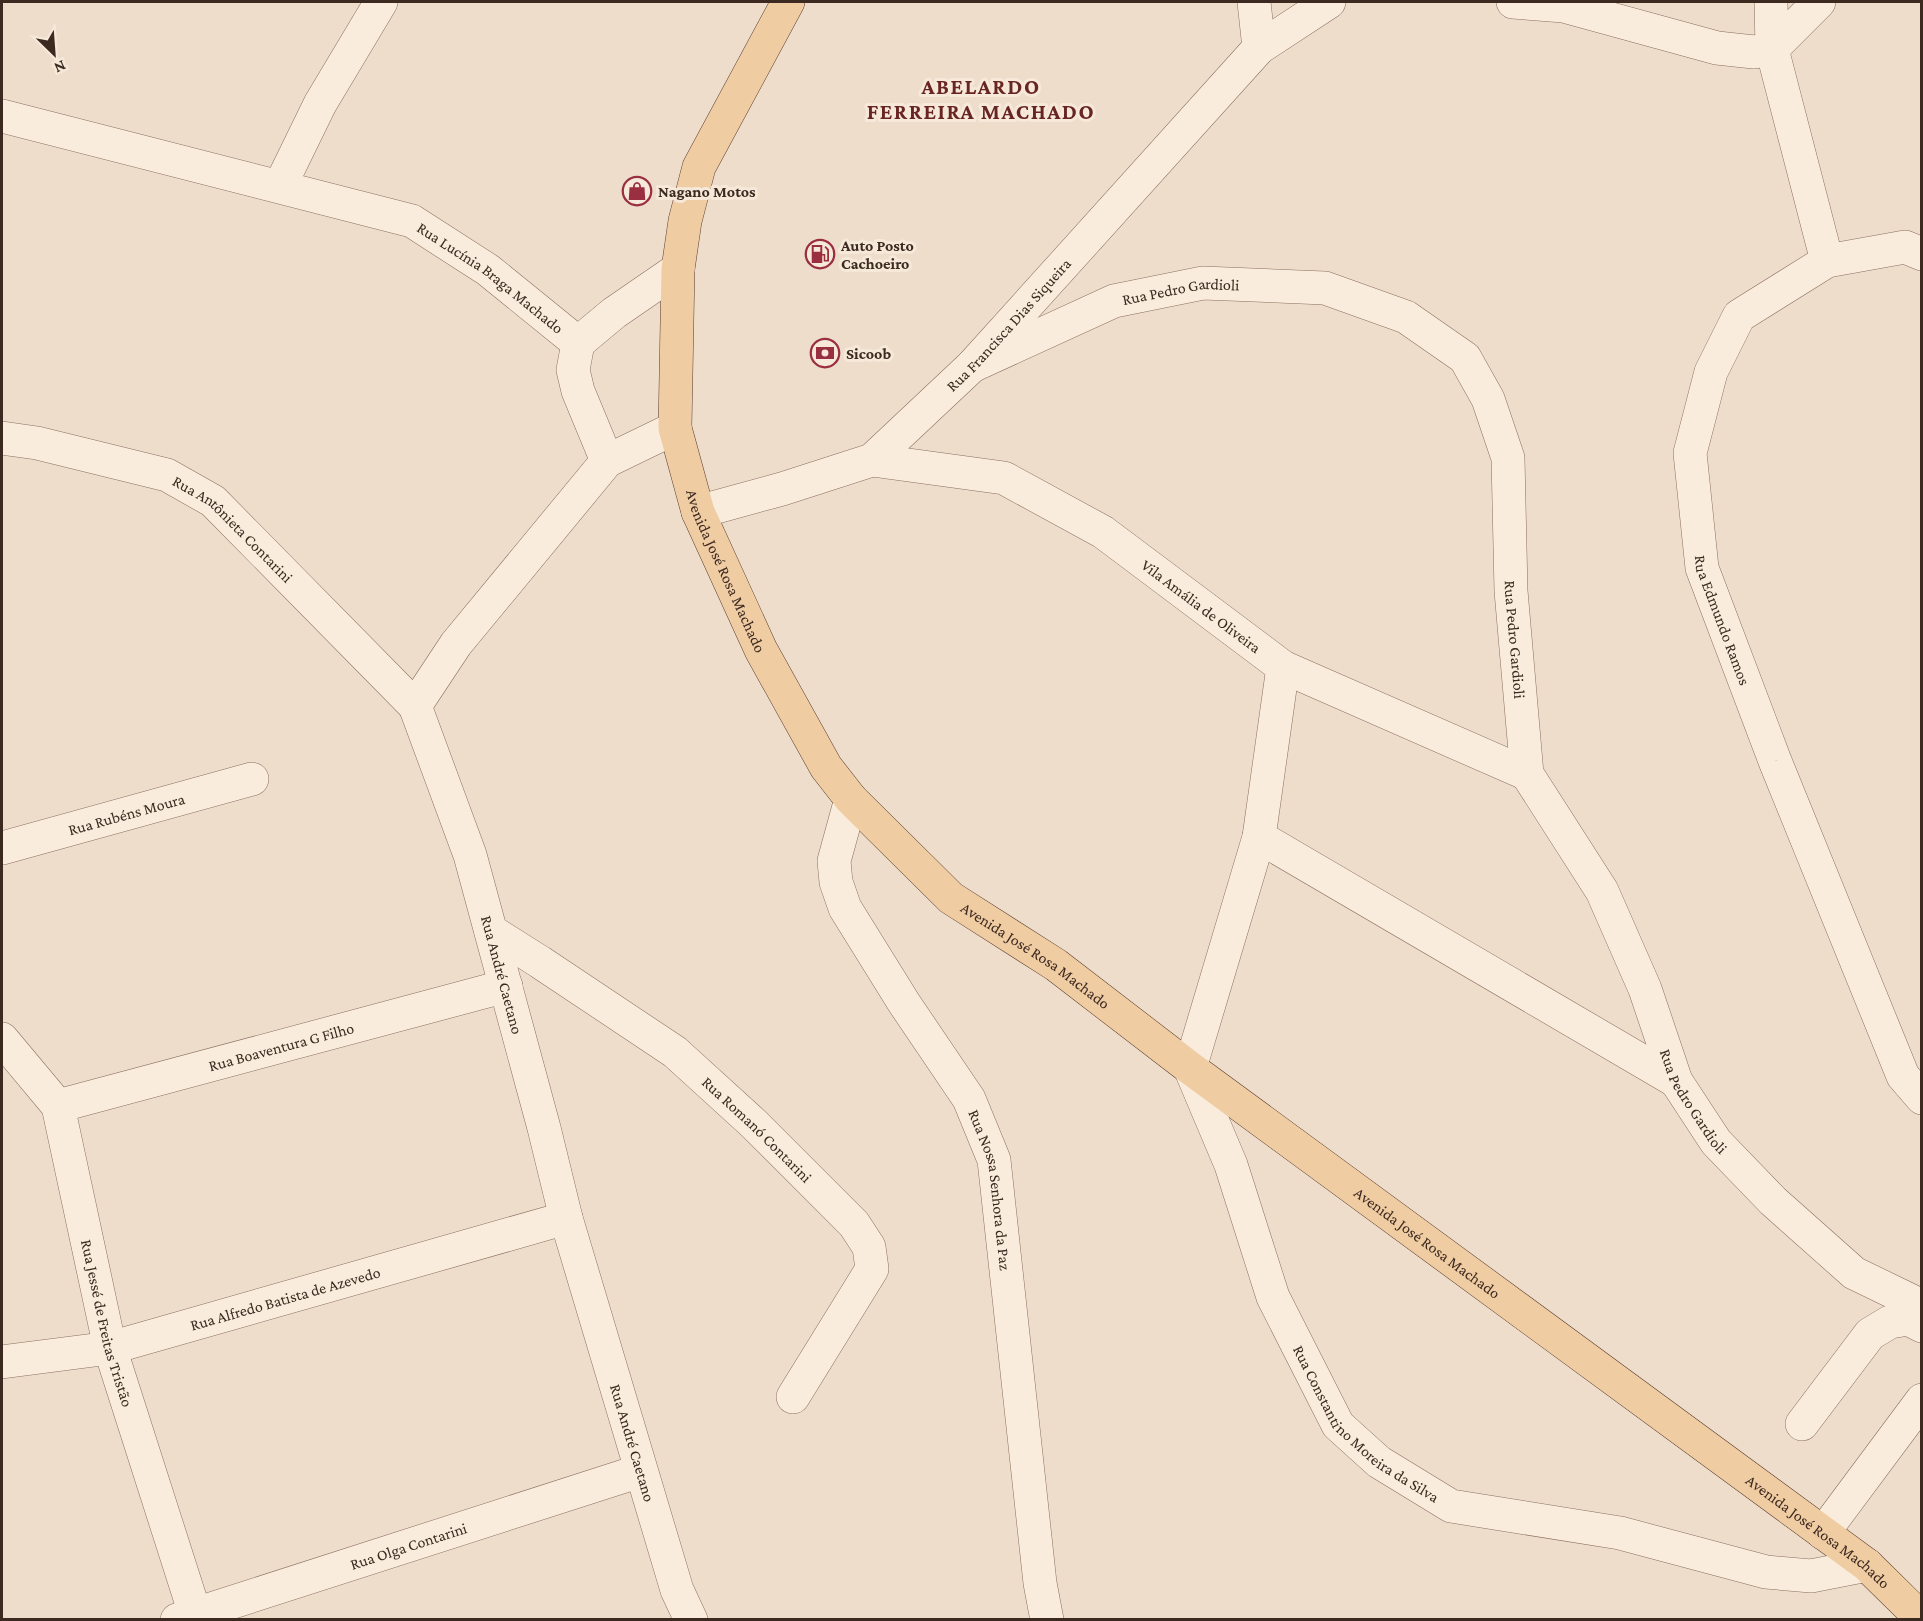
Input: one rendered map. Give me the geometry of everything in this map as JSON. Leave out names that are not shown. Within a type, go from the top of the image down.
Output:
[{"type":"main road","name":"Avenida José Rosa Machado","points":[[788,2],[699,167],[685,221],[678,269],[675,428],[698,512],[761,650],[826,767],[851,799],[951,898],[1056,965],[1190,1068],[1868,1565],[1922,1619]]},
{"type":"street","points":[[280,186],[320,104],[381,2]]},
{"type":"street","points":[[1254,2],[1259,48]]},
{"type":"street","name":"Rua Francisca Dias Siqueira","points":[[698,512],[782,489],[873,460],[972,366],[1259,48],[1329,2]]},
{"type":"street","points":[[1513,2],[1564,6],[1717,48],[1754,52],[1772,49],[1819,2]]},
{"type":"street","points":[[1772,2],[1772,49],[1827,261]]},
{"type":"street","name":"Rua Lucínia Braga Machado","points":[[2,116],[412,221],[488,270],[578,343],[573,370],[578,391],[607,461]]},
{"type":"street","name":"Rua Edmundo Ramos","points":[[1916,248],[1827,261],[1739,316],[1711,372],[1690,453],[1702,568],[1775,760],[1903,1076],[1922,1098]]},
{"type":"street","points":[[578,343],[614,313],[678,269]]},
{"type":"street","name":"Rua Pedro Gardioli","points":[[972,366],[1114,301],[1203,283],[1325,288],[1406,317],[1465,358],[1488,399],[1508,458],[1511,591],[1527,774],[1602,891],[1645,989],[1676,1081],[1716,1142],[1773,1201],[1854,1273],[1922,1306]]},
{"type":"street","points":[[415,706],[456,644],[607,461],[675,428]]},
{"type":"street","name":"Rua Antônieta Contarini","points":[[2,438],[37,443],[167,475],[213,501],[415,706]]},
{"type":"street","name":"Vila Amália de Oliveira","points":[[873,460],[1004,478],[1103,532],[1282,667],[1527,774]]},
{"type":"street","points":[[1190,1068],[1259,837],[1282,667]]},
{"type":"street","name":"Rua André Caetano","points":[[415,706],[470,855],[566,1218],[677,1590],[691,1620]]},
{"type":"street","name":"Rua Rubéns Moura","points":[[2,848],[252,779]]},
{"type":"street","name":"Rua Nossa Senhora da Paz","points":[[851,799],[834,861],[836,882],[845,908],[904,1003],[969,1099],[994,1160],[1040,1583],[1047,1620]]},
{"type":"street","points":[[1259,837],[1676,1081]]},
{"type":"street","name":"Rua Romanó Contarini","points":[[490,931],[675,1052],[754,1124],[854,1224],[869,1247],[872,1269],[793,1396]]},
{"type":"street","name":"Rua Boaventura G Filho","points":[[57,1106],[506,986]]},
{"type":"street","name":"Rua Jessé de Freitas Tristão","points":[[2,1039],[57,1106],[110,1348],[190,1618]]},
{"type":"street","name":"Rua Constantino Moreira da Silva","points":[[1190,1068],[1232,1165],[1273,1297],[1338,1425],[1379,1462],[1451,1506],[1620,1533],[1766,1572],[1811,1576],[1868,1565]]},
{"type":"street","name":"Rua Alfredo Batista de Azevedo","points":[[2,1362],[110,1348],[566,1218]]},
{"type":"street","points":[[1802,1424],[1870,1334],[1890,1322],[1908,1319],[1922,1326]]},
{"type":"street","points":[[1823,1533],[1922,1400]]},
{"type":"street","name":"Rua Olga Contarini","points":[[190,1618],[640,1471]]},
{"type":"place","name":"Nagano Motos","points":[[637,191]]},
{"type":"place","name":"Auto Posto Cachoeiro","points":[[820,254]]},
{"type":"place","name":"Sicoob","points":[[825,353]]},
{"type":"district","name":"ABELARDO FERREIRA MACHADO","points":[[981,98]]}]
